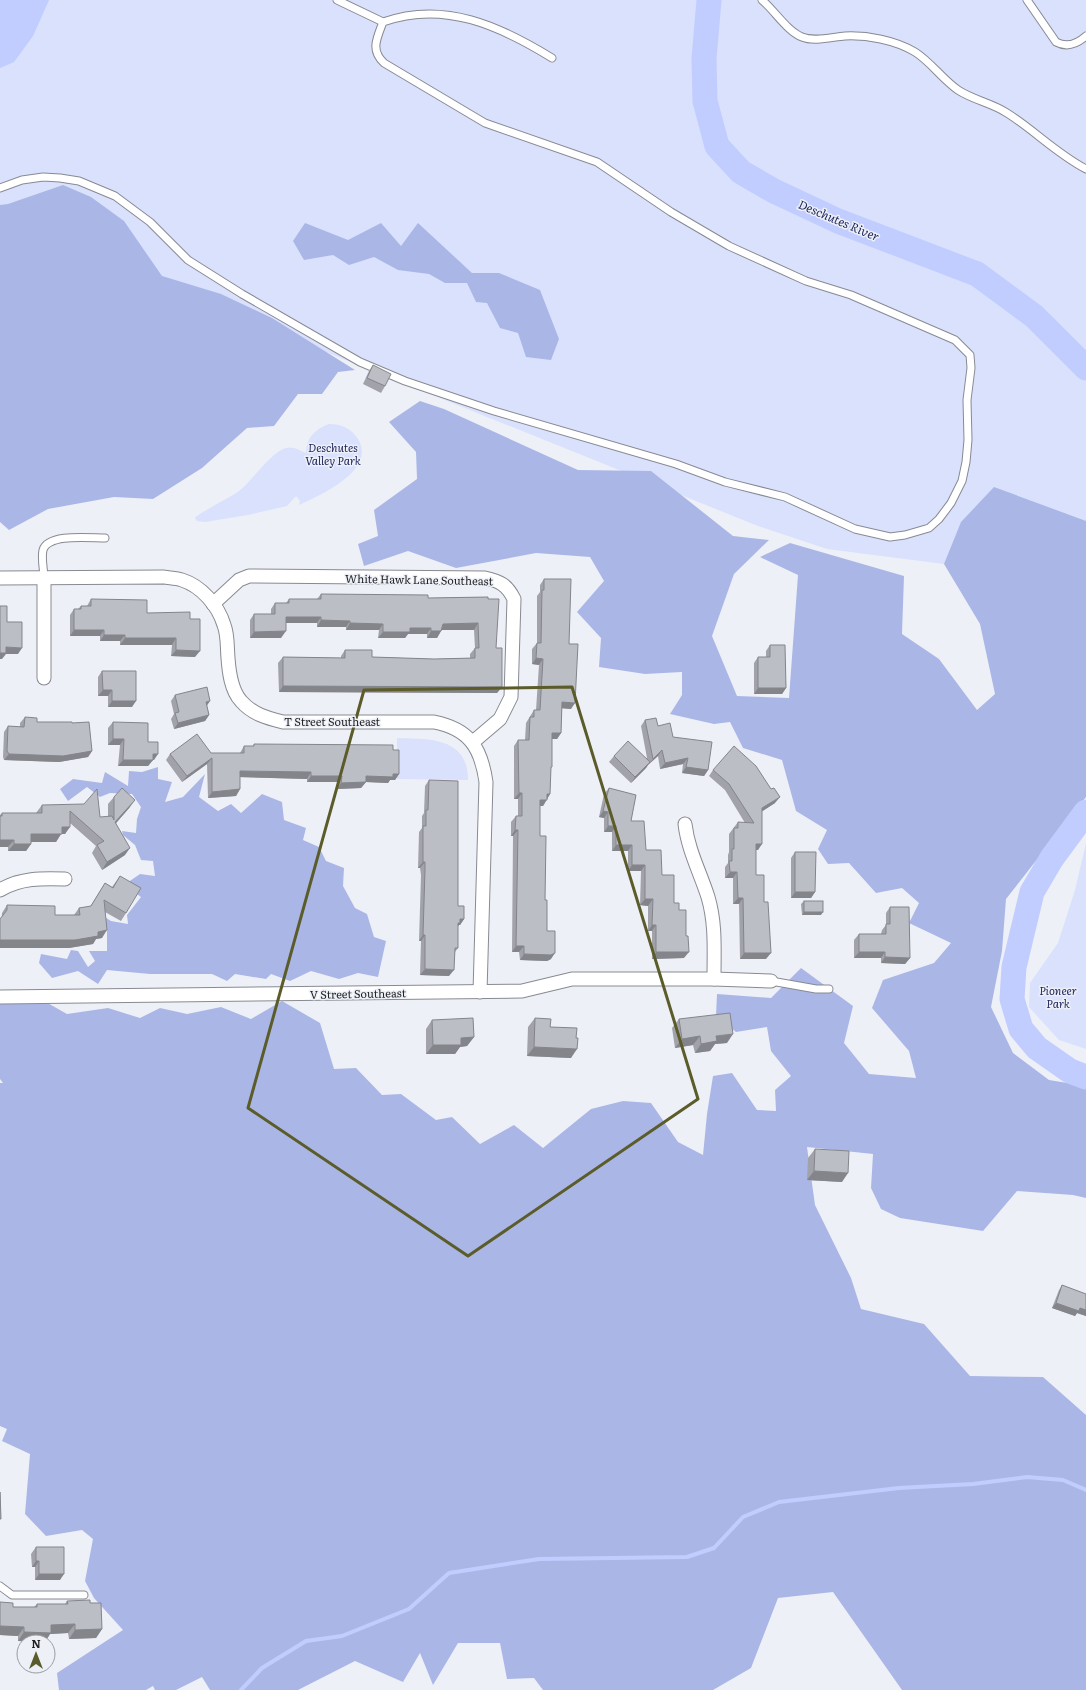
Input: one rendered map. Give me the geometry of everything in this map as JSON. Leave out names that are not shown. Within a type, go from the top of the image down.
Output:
[{"type":"street","name":"White Hawk Lane Southeast","points":[[214,604],[239,580],[249,576],[486,578],[500,581],[509,588],[514,599],[511,698],[500,719],[472,742]]},
{"type":"street","name":"T Street Southeast","points":[[0,578],[164,577],[182,580],[201,590],[214,604],[225,625],[229,672],[233,687],[240,700],[251,711],[265,718],[284,722],[434,722],[449,725],[463,733],[479,752],[486,782],[480,992]]},
{"type":"street","points":[[44,578],[44,678]]},
{"type":"street","points":[[685,824],[690,850],[708,897],[712,914],[714,930],[714,979]]},
{"type":"street","points":[[0,890],[23,881],[43,878],[65,879]]},
{"type":"street","name":"V Street Southeast","points":[[0,997],[522,991],[572,979],[714,979],[771,981]]},
{"type":"lane","points":[[337,0],[383,22],[408,13],[423,11],[449,12],[502,31],[552,58]]},
{"type":"lane","points":[[762,0],[802,37],[810,39],[846,36],[875,39],[914,51],[957,90],[1005,111],[1072,161],[1086,169]]},
{"type":"lane","points":[[1027,0],[1056,42],[1062,45],[1069,45],[1081,41],[1086,36]]},
{"type":"lane","points":[[0,188],[22,180],[43,177],[60,178],[79,181],[115,196],[150,222],[188,260],[242,294],[360,362],[405,381],[494,411],[649,455],[725,482],[785,497],[855,529],[890,537],[905,535],[929,528],[939,519],[951,503],[962,481],[966,462],[968,440],[967,400],[971,368],[970,355],[955,340],[851,295],[806,281],[729,246],[670,212],[597,162],[484,123],[415,83],[378,57],[375,46],[383,22]]},
{"type":"lane","points":[[44,578],[43,551],[46,545],[51,541],[58,539],[105,538]]},
{"type":"lane","points":[[771,981],[816,988],[829,988]]},
{"type":"lane","points":[[0,1586],[12,1595],[84,1595]]},
{"type":"highlighted area","points":[[572,687],[698,1099],[468,1256],[248,1108],[364,690]]},
{"type":"green space","points":[[0,0],[1086,0],[1086,562],[944,564],[827,549],[758,526],[157,284],[0,219]]},
{"type":"green space","name":"Deschutes Valley Park","points":[[329,424],[342,426],[349,429],[358,439],[362,450],[360,461],[344,480],[320,495],[299,505],[300,501],[296,496],[287,506],[248,515],[205,522],[197,521],[195,518],[197,516],[239,491],[268,460],[280,450],[291,448],[306,453],[306,448],[312,435]]},
{"type":"green space","points":[[397,738],[434,740],[454,748],[461,755],[466,766],[468,780],[397,779]]},
{"type":"green space","name":"Pioneer Park","points":[[1086,843],[1086,1049],[1059,1040],[1029,1007],[1030,983],[1058,943],[1075,890]]},
{"type":"shaded area","points":[[0,0],[49,0],[33,36],[14,62],[0,68]]},
{"type":"shaded area","points":[[63,185],[91,197],[124,221],[162,276],[221,294],[272,318],[355,370],[338,372],[322,394],[298,394],[274,426],[247,428],[202,468],[153,499],[114,497],[48,509],[9,530],[0,522],[0,205],[8,204]]},
{"type":"shaded area","points":[[305,223],[348,240],[381,223],[401,246],[418,223],[472,273],[499,273],[540,290],[559,339],[551,360],[526,357],[518,333],[500,328],[487,303],[476,302],[467,283],[445,283],[429,274],[398,270],[374,257],[349,265],[333,255],[304,260],[293,241]]},
{"type":"shaded area","points":[[420,401],[444,409],[578,470],[651,471],[733,536],[769,540],[734,574],[712,636],[737,696],[789,698],[798,575],[760,557],[790,543],[904,576],[902,634],[939,659],[977,710],[995,694],[980,624],[944,564],[961,522],[994,487],[1086,521],[1086,797],[1006,899],[1002,951],[991,1007],[1013,1053],[1049,1080],[1086,1086],[1086,1198],[1073,1195],[1017,1191],[983,1231],[900,1218],[881,1209],[871,1188],[873,1154],[807,1147],[815,1205],[851,1278],[861,1309],[924,1324],[970,1376],[1043,1377],[1086,1415],[1086,1690],[902,1690],[833,1592],[778,1598],[751,1668],[713,1690],[543,1690],[534,1678],[507,1679],[500,1643],[458,1643],[433,1685],[420,1653],[403,1682],[355,1661],[298,1690],[210,1690],[202,1677],[176,1690],[155,1690],[153,1686],[146,1690],[59,1690],[57,1673],[123,1630],[94,1598],[85,1581],[93,1539],[82,1530],[46,1536],[25,1514],[30,1454],[2,1441],[7,1429],[0,1426],[0,1083],[3,1083],[0,1079],[0,1000],[44,1001],[67,1014],[108,1008],[140,1018],[160,1008],[187,1014],[221,1007],[251,1019],[282,1001],[320,1023],[334,1069],[356,1068],[382,1095],[401,1094],[436,1120],[452,1117],[480,1144],[514,1125],[543,1148],[591,1109],[623,1101],[651,1103],[678,1142],[703,1155],[713,1076],[732,1073],[757,1110],[776,1111],[775,1090],[791,1076],[771,1051],[767,1027],[736,1032],[716,1016],[717,994],[771,998],[801,968],[853,1006],[844,1043],[869,1074],[916,1078],[909,1051],[872,1008],[883,980],[934,963],[951,943],[909,923],[919,903],[902,888],[876,893],[849,863],[828,864],[818,849],[827,830],[796,811],[782,760],[743,748],[730,722],[714,724],[670,714],[682,695],[682,672],[645,674],[599,667],[601,638],[577,612],[604,581],[590,557],[536,553],[456,568],[408,551],[364,566],[358,544],[378,536],[374,510],[417,479],[416,452],[389,422]]},
{"type":"shaded area","points":[[158,767],[158,779],[172,782],[165,802],[183,797],[205,774],[199,797],[218,811],[231,804],[241,813],[262,794],[282,802],[284,820],[306,828],[303,840],[319,847],[326,861],[344,868],[343,886],[355,908],[367,914],[374,937],[386,941],[378,977],[358,973],[339,979],[311,971],[290,981],[271,974],[266,979],[235,974],[227,981],[212,974],[150,974],[107,970],[98,984],[78,971],[52,978],[39,963],[41,954],[67,959],[71,950],[78,951],[88,967],[95,961],[89,951],[107,951],[107,930],[97,912],[111,921],[128,924],[127,915],[141,897],[124,885],[140,874],[155,876],[153,861],[141,860],[135,845],[123,835],[122,831],[136,833],[137,819],[141,807],[132,794],[110,793],[100,797],[87,787],[68,801],[60,789],[73,779],[102,783],[105,772],[128,786],[129,771],[142,772]]},
{"type":"building","points":[[373,365],[391,374],[385,386],[367,378]]},
{"type":"building","points":[[544,579],[571,579],[569,644],[578,644],[575,703],[562,702],[561,733],[552,733],[550,794],[547,794],[547,800],[540,800],[540,836],[546,836],[545,900],[547,900],[547,931],[555,931],[555,953],[551,955],[524,954],[524,946],[516,946],[518,830],[515,830],[516,816],[522,816],[522,793],[519,793],[518,740],[529,740],[530,717],[534,717],[534,710],[540,710],[543,659],[536,658],[537,643],[541,643],[542,590],[544,590]]},
{"type":"building","points":[[321,594],[428,595],[428,598],[488,597],[488,599],[499,599],[496,648],[502,648],[502,687],[283,686],[283,657],[345,658],[345,650],[372,650],[372,657],[434,659],[475,658],[475,648],[479,648],[478,623],[443,624],[441,631],[431,631],[431,628],[410,628],[410,632],[383,632],[383,624],[321,620],[321,617],[286,617],[286,631],[254,632],[254,614],[275,614],[275,603],[289,603],[289,599],[321,599]]},
{"type":"building","points":[[91,599],[147,600],[147,613],[190,612],[190,619],[200,619],[200,651],[176,650],[176,638],[125,638],[125,635],[104,635],[104,630],[74,630],[74,609],[81,609],[81,606],[91,606]]},
{"type":"building","points":[[0,606],[7,606],[7,622],[22,622],[22,648],[6,647],[6,653],[0,653]]},
{"type":"building","points":[[770,645],[785,645],[786,688],[758,688],[758,657],[770,657]]},
{"type":"building","points":[[102,671],[136,671],[136,701],[112,701],[112,690],[103,690]]},
{"type":"building","points":[[207,687],[210,701],[206,702],[209,715],[178,723],[175,713],[179,712],[175,695]]},
{"type":"building","points":[[25,717],[37,718],[37,722],[89,722],[92,751],[63,756],[9,754],[7,751],[8,726],[24,727]]},
{"type":"building","points":[[656,718],[658,726],[670,723],[673,737],[712,742],[708,770],[686,767],[688,758],[665,763],[662,750],[653,759],[645,720]]},
{"type":"building","points":[[113,722],[148,723],[148,742],[158,742],[158,754],[153,754],[153,760],[123,760],[124,739],[113,739]]},
{"type":"building","points":[[197,734],[211,753],[244,753],[244,746],[254,746],[254,744],[393,745],[393,750],[399,750],[399,774],[393,774],[393,777],[366,776],[366,782],[341,783],[342,776],[311,776],[311,772],[240,771],[240,789],[212,792],[212,758],[187,776],[170,754]]},
{"type":"building","points":[[628,741],[650,762],[635,777],[614,756]]},
{"type":"building","points":[[734,746],[756,766],[771,789],[774,788],[780,797],[762,808],[762,844],[756,844],[756,875],[764,875],[764,902],[768,902],[771,953],[744,953],[743,898],[738,898],[737,872],[730,872],[729,861],[732,861],[732,849],[734,849],[734,828],[738,828],[738,822],[754,823],[729,784],[713,770]]},
{"type":"building","points":[[429,780],[458,781],[458,906],[464,906],[464,919],[460,919],[460,923],[458,923],[458,948],[455,948],[454,970],[425,969],[425,935],[423,935],[425,862],[423,862],[423,826],[426,826]]},
{"type":"building","points":[[122,788],[135,800],[115,822],[130,848],[107,862],[97,845],[104,841],[70,811],[70,827],[62,827],[62,834],[31,834],[31,844],[14,844],[14,840],[0,840],[0,816],[2,816],[2,813],[42,813],[42,805],[84,804],[97,789],[100,817],[112,816],[114,820],[114,797]]},
{"type":"building","points":[[609,788],[636,795],[631,821],[644,821],[646,850],[661,850],[662,875],[674,875],[674,903],[679,903],[679,910],[686,910],[686,936],[688,936],[689,952],[656,952],[656,925],[652,925],[653,899],[645,899],[645,865],[632,865],[632,845],[616,845],[616,826],[608,826],[608,812],[603,811]]},
{"type":"building","points":[[795,852],[816,852],[815,892],[795,892]]},
{"type":"building","points":[[120,876],[141,888],[126,913],[104,900],[107,930],[98,932],[98,936],[75,940],[0,940],[0,919],[7,910],[7,905],[55,906],[55,915],[80,915],[79,908],[91,906],[105,883],[113,888]]},
{"type":"building","points":[[804,901],[823,901],[823,912],[804,912]]},
{"type":"building","points":[[890,907],[909,907],[910,958],[885,957],[885,952],[859,952],[859,934],[886,934],[886,924],[890,924]]},
{"type":"building","points":[[730,1013],[733,1034],[716,1036],[717,1041],[701,1044],[700,1036],[682,1039],[679,1019]]},
{"type":"building","points":[[473,1018],[474,1037],[461,1038],[461,1045],[433,1045],[432,1020]]},
{"type":"building","points":[[535,1018],[551,1019],[550,1027],[577,1028],[577,1049],[534,1047]]},
{"type":"building","points":[[815,1149],[849,1151],[848,1173],[814,1171]]},
{"type":"building","points":[[1062,1285],[1086,1294],[1086,1310],[1080,1308],[1079,1311],[1056,1303]]},
{"type":"building","points":[[0,1492],[1,1519],[0,1519]]},
{"type":"building","points":[[36,1547],[64,1547],[64,1574],[39,1574],[39,1561],[36,1561]]},
{"type":"building","points":[[90,1600],[90,1603],[101,1603],[102,1629],[75,1630],[75,1624],[51,1625],[51,1633],[24,1632],[24,1627],[0,1626],[0,1602],[13,1603],[13,1607],[37,1607],[37,1604],[68,1604],[67,1601]]},
{"type":"waterway","name":"Deschutes River","points":[[709,0],[704,59],[705,101],[717,146],[741,172],[774,191],[838,221],[977,274],[1034,316],[1086,368]]},
{"type":"waterway","name":"Deschutes River","points":[[1086,812],[1052,858],[1032,892],[1014,967],[1012,999],[1021,1029],[1037,1048],[1070,1071],[1086,1077]]},
{"type":"waterway","points":[[241,1690],[262,1668],[306,1641],[342,1636],[409,1609],[449,1573],[539,1559],[687,1557],[714,1548],[743,1517],[779,1502],[899,1488],[973,1484],[1027,1477],[1063,1480],[1086,1490]]}]
